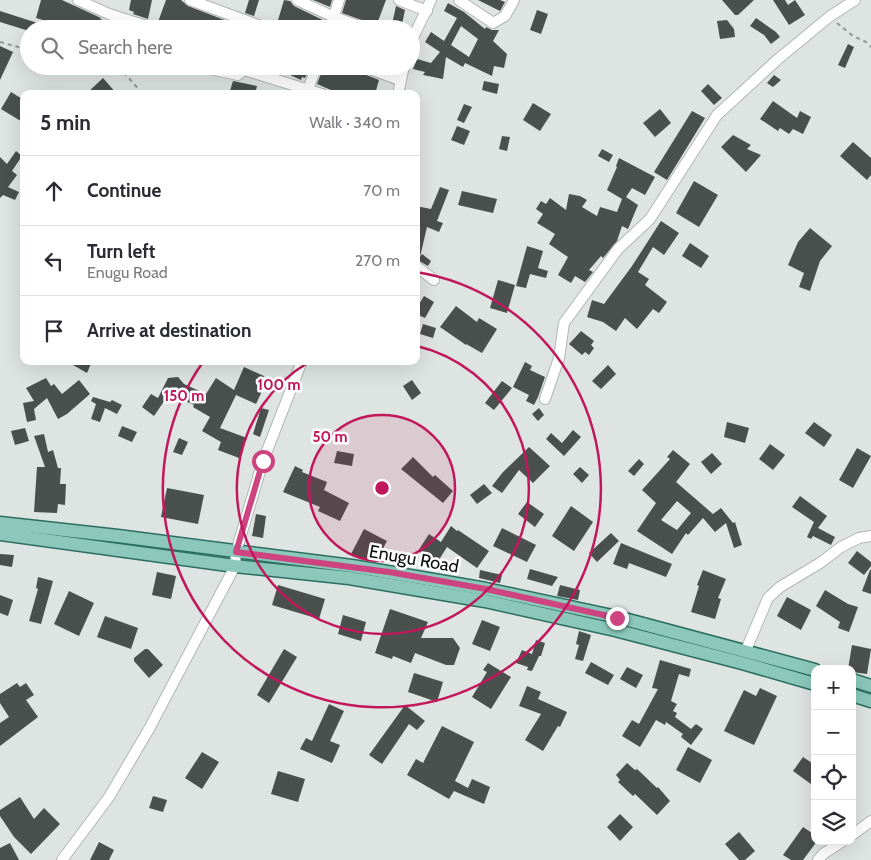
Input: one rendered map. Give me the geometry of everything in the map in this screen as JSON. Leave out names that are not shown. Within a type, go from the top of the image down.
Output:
[{"type":"main road","name":"Enugu Road","points":[[0,523],[352,566],[486,589],[617,618],[746,650],[811,669]]},
{"type":"main road","points":[[0,534],[235,566],[349,578],[485,601],[615,630],[811,683]]},
{"type":"main road","points":[[856,681],[871,686]]},
{"type":"main road","points":[[856,696],[871,701]]},
{"type":"street","points":[[78,0],[128,20]]},
{"type":"street","points":[[190,0],[244,20]]},
{"type":"street","points":[[297,0],[342,20]]},
{"type":"street","points":[[333,20],[340,0]]},
{"type":"street","points":[[399,0],[427,11]]},
{"type":"street","points":[[420,25],[431,0]]},
{"type":"street","points":[[459,0],[493,23],[505,16],[514,0]]},
{"type":"street","points":[[545,399],[559,358],[564,324],[618,249],[650,219],[717,115],[777,60],[829,17],[855,0]]},
{"type":"street","points":[[265,75],[308,89],[313,75]]},
{"type":"street","points":[[386,75],[400,80]]},
{"type":"street","points":[[399,90],[401,75]]},
{"type":"street","points":[[420,269],[434,280]]},
{"type":"street","points":[[62,860],[109,797],[144,738],[235,566],[236,552],[263,461],[300,365]]},
{"type":"street","points":[[746,650],[768,598],[780,587],[820,563],[841,547],[859,538],[871,536]]},
{"type":"street","points":[[856,832],[871,821]]},
{"type":"street","points":[[818,860],[823,854],[837,845]]},
{"type":"path","points":[[829,17],[853,36],[866,42],[871,47]]},
{"type":"path","points":[[0,42],[20,48]]},
{"type":"path","points":[[126,75],[139,90]]},
{"type":"building","points":[[41,0],[62,0],[103,20],[43,20],[36,18]]},
{"type":"building","points":[[131,0],[152,0],[148,19],[133,14],[134,12],[129,10]]},
{"type":"building","points":[[166,0],[181,0],[188,6],[225,20],[159,20]]},
{"type":"building","points":[[249,0],[259,0],[254,16],[245,13]]},
{"type":"building","points":[[284,0],[290,1],[294,6],[323,20],[278,20]]},
{"type":"building","points":[[313,0],[332,0],[330,7]]},
{"type":"building","points":[[346,0],[386,0],[378,20],[362,20],[342,13]]},
{"type":"building","points":[[478,0],[500,0],[505,2],[500,11]]},
{"type":"building","points":[[722,0],[754,0],[738,15],[735,15]]},
{"type":"building","points":[[773,0],[785,0],[788,5],[795,0],[805,15],[789,25]]},
{"type":"building","points":[[448,3],[464,12],[485,29],[486,27],[492,30],[499,30],[493,41],[507,54],[504,68],[494,66],[492,76],[465,63],[463,67],[446,57],[443,79],[423,75],[425,72],[420,71],[420,60],[431,63],[440,52],[425,42],[431,32],[444,41],[457,18],[444,11]],"holes":[[[461,26],[478,39],[469,57],[451,45]]]},
{"type":"building","points":[[396,6],[405,10],[403,20],[393,20]]},
{"type":"building","points":[[537,10],[548,14],[541,34],[530,30]]},
{"type":"building","points":[[0,11],[28,20],[20,20],[20,28],[0,22]]},
{"type":"building","points":[[756,18],[780,37],[771,44],[764,35],[750,26]]},
{"type":"building","points":[[727,20],[734,29],[735,37],[720,39],[717,21]]},
{"type":"building","points":[[848,44],[854,47],[845,68],[838,65]]},
{"type":"building","points":[[0,46],[13,52],[0,80]]},
{"type":"building","points":[[290,75],[306,75],[301,80]]},
{"type":"building","points":[[320,75],[366,75],[379,80],[376,90],[331,90],[317,84]]},
{"type":"building","points":[[774,75],[781,80],[773,87],[767,83]]},
{"type":"building","points":[[103,78],[114,90],[90,90]]},
{"type":"building","points":[[233,81],[257,86],[256,90],[230,90]]},
{"type":"building","points":[[484,81],[499,84],[497,94],[482,90]]},
{"type":"building","points":[[708,84],[722,98],[714,105],[701,91]]},
{"type":"building","points":[[11,92],[20,98],[20,121],[1,109]]},
{"type":"building","points":[[773,101],[797,118],[800,111],[811,117],[803,134],[793,129],[789,134],[780,128],[778,131],[760,119]]},
{"type":"building","points":[[533,103],[551,114],[540,131],[523,120]]},
{"type":"building","points":[[464,104],[472,107],[464,123],[457,120]]},
{"type":"building","points":[[660,109],[671,123],[655,137],[643,123]]},
{"type":"building","points":[[692,111],[705,118],[667,180],[654,172]]},
{"type":"building","points":[[457,126],[470,131],[464,145],[451,140]]},
{"type":"building","points":[[733,135],[751,145],[747,149],[761,155],[746,172],[721,147]]},
{"type":"building","points":[[502,136],[510,137],[507,151],[499,149]]},
{"type":"building","points":[[853,142],[871,158],[871,175],[867,180],[840,156]]},
{"type":"building","points":[[602,149],[613,155],[609,162],[598,156]]},
{"type":"building","points":[[16,151],[20,154],[20,159],[12,171],[17,175],[8,187],[19,192],[15,200],[3,195],[0,198],[0,157],[7,164]]},
{"type":"building","points":[[619,158],[655,177],[645,195],[632,188],[626,197],[638,205],[628,229],[622,226],[617,241],[603,258],[601,256],[589,270],[593,272],[585,282],[575,276],[571,283],[558,275],[568,257],[549,244],[555,234],[537,223],[543,214],[536,209],[541,201],[546,204],[550,198],[566,210],[569,194],[580,196],[587,200],[582,207],[597,216],[600,207],[617,212],[622,199],[607,190]]},
{"type":"building","points":[[694,181],[718,195],[699,227],[676,213]]},
{"type":"building","points":[[440,187],[449,190],[437,221],[443,223],[439,232],[427,227],[420,257],[420,207],[431,209]]},
{"type":"building","points":[[462,191],[497,199],[493,213],[458,205]]},
{"type":"building","points":[[661,221],[679,233],[664,255],[653,247],[638,272],[649,279],[645,285],[667,302],[659,313],[653,309],[637,329],[625,318],[616,331],[603,322],[587,317],[592,300],[604,304],[632,266]]},
{"type":"building","points":[[810,228],[832,246],[820,261],[810,291],[799,287],[804,273],[788,265],[798,242]]},
{"type":"building","points":[[690,243],[709,256],[701,268],[682,256]]},
{"type":"building","points":[[527,246],[543,251],[538,268],[548,271],[546,278],[530,274],[526,288],[516,286]]},
{"type":"building","points":[[422,254],[431,261],[428,266],[420,261]]},
{"type":"building","points":[[498,280],[515,285],[507,313],[490,308]]},
{"type":"building","points":[[424,296],[434,302],[425,318],[420,316],[420,302]]},
{"type":"building","points":[[456,306],[477,322],[479,318],[497,329],[482,353],[466,345],[440,327]]},
{"type":"building","points":[[423,324],[436,328],[433,338],[420,334]]},
{"type":"building","points":[[581,331],[594,341],[591,345],[594,348],[589,355],[585,352],[582,355],[569,344]]},
{"type":"building","points":[[525,362],[532,366],[530,370],[545,377],[534,405],[526,401],[529,395],[513,387]]},
{"type":"building","points":[[73,365],[90,365],[87,373]]},
{"type":"building","points":[[608,365],[616,374],[601,389],[592,381]]},
{"type":"building","points":[[244,367],[264,376],[260,386],[264,387],[256,404],[236,395],[220,428],[247,438],[239,458],[218,450],[221,442],[202,431],[210,417],[193,407],[194,405],[169,394],[154,416],[142,407],[151,394],[158,398],[168,378],[178,377],[184,384],[206,394],[216,378],[234,390]]},
{"type":"building","points":[[46,378],[51,386],[54,384],[62,394],[79,380],[90,394],[67,414],[58,419],[47,398],[34,409],[36,420],[27,422],[23,403],[34,401],[26,388]]},
{"type":"building","points":[[412,380],[421,393],[412,400],[403,386]]},
{"type":"building","points":[[502,381],[512,388],[494,410],[485,403]]},
{"type":"building","points":[[93,397],[110,402],[112,400],[122,405],[117,414],[105,408],[100,422],[91,419],[96,404],[91,401]]},
{"type":"building","points":[[261,408],[269,410],[260,437],[253,434]]},
{"type":"building","points":[[539,408],[544,415],[538,421],[532,414]]},
{"type":"building","points":[[727,422],[749,428],[745,443],[724,437]]},
{"type":"building","points":[[814,422],[832,435],[824,447],[805,433]]},
{"type":"building","points":[[122,426],[137,432],[132,442],[118,436]]},
{"type":"building","points":[[25,428],[29,441],[15,445],[11,431]]},
{"type":"building","points":[[573,430],[581,437],[564,456],[546,439],[551,433],[562,443]]},
{"type":"building","points":[[44,434],[48,452],[53,450],[58,468],[61,468],[60,484],[66,484],[65,505],[58,504],[57,513],[34,512],[37,467],[45,467],[34,436]]},
{"type":"building","points":[[179,438],[188,442],[182,455],[173,452]]},
{"type":"building","points":[[770,444],[785,455],[773,470],[759,459]]},
{"type":"building","points":[[529,447],[550,466],[533,483],[519,470],[502,493],[492,486],[503,472]]},
{"type":"building","points":[[857,448],[871,456],[853,488],[839,480]]},
{"type":"building","points":[[673,450],[690,464],[676,482],[713,514],[721,508],[733,523],[735,522],[742,545],[734,548],[726,523],[715,532],[703,518],[688,535],[686,533],[672,554],[637,531],[656,503],[642,490],[670,459],[667,457]],"holes":[[[677,501],[691,513],[677,530],[661,520]]]},
{"type":"building","points":[[337,451],[354,454],[352,466],[334,463]]},
{"type":"building","points":[[712,453],[722,464],[711,474],[701,462]]},
{"type":"building","points":[[413,457],[433,477],[435,475],[453,491],[443,503],[401,469]]},
{"type":"building","points":[[639,459],[644,464],[634,476],[628,471]]},
{"type":"building","points":[[295,466],[303,470],[302,472],[327,482],[324,490],[349,503],[340,521],[318,511],[320,507],[283,492]]},
{"type":"building","points":[[580,467],[589,475],[582,483],[573,474]]},
{"type":"building","points":[[484,484],[492,493],[477,504],[470,495]]},
{"type":"building","points":[[167,488],[204,495],[198,524],[161,517]]},
{"type":"building","points":[[800,496],[827,516],[818,528],[835,537],[831,545],[813,536],[811,539],[807,537],[814,522],[792,507]]},
{"type":"building","points":[[527,502],[544,514],[535,527],[518,514]]},
{"type":"building","points":[[571,506],[593,522],[574,551],[552,536]]},
{"type":"building","points":[[256,514],[266,516],[263,538],[252,536]]},
{"type":"building","points":[[451,526],[489,551],[477,568],[447,547],[437,563],[418,551],[429,534],[441,542]]},
{"type":"building","points":[[502,528],[536,545],[527,562],[493,546]]},
{"type":"building","points":[[364,529],[387,541],[376,562],[360,559],[351,554]]},
{"type":"building","points":[[611,533],[619,541],[597,562],[589,553]]},
{"type":"building","points":[[621,543],[672,564],[666,577],[629,563],[627,569],[613,564]]},
{"type":"building","points":[[857,551],[871,562],[871,566],[864,575],[848,563]]},
{"type":"building","points":[[0,554],[14,555],[12,567],[0,565]]},
{"type":"building","points":[[530,569],[558,577],[552,586],[527,579]]},
{"type":"building","points":[[480,570],[502,575],[500,583],[479,578]]},
{"type":"building","points":[[703,570],[726,579],[718,598],[721,599],[715,619],[691,612],[699,586],[697,585]]},
{"type":"building","points":[[871,570],[871,594],[862,591]]},
{"type":"building","points":[[157,572],[176,576],[171,599],[152,595]]},
{"type":"building","points":[[38,577],[53,581],[41,624],[29,621],[38,589],[36,588]]},
{"type":"building","points":[[278,585],[325,599],[319,619],[272,605]]},
{"type":"building","points":[[560,585],[580,590],[578,600],[557,596]]},
{"type":"building","points":[[825,590],[848,604],[858,607],[849,632],[838,628],[840,622],[816,606]]},
{"type":"building","points":[[69,591],[94,603],[79,636],[54,624]]},
{"type":"building","points":[[0,595],[13,600],[8,616],[0,613]]},
{"type":"building","points":[[787,597],[811,610],[801,630],[777,616]]},
{"type":"building","points":[[390,609],[428,622],[421,638],[453,638],[460,648],[454,665],[446,665],[415,653],[411,663],[393,656],[392,659],[375,653]]},
{"type":"building","points":[[343,615],[366,622],[361,641],[338,634]]},
{"type":"building","points":[[105,616],[138,628],[131,649],[97,637]]},
{"type":"building","points":[[482,620],[500,627],[490,651],[472,644]]},
{"type":"building","points":[[579,631],[591,635],[583,661],[575,659],[579,645],[576,644]]},
{"type":"building","points":[[536,640],[545,643],[541,656],[539,656],[532,671],[527,670],[528,667],[516,663],[522,650],[532,654]]},
{"type":"building","points":[[852,645],[871,649],[867,674],[856,673],[856,665],[849,665]]},
{"type":"building","points":[[145,649],[148,649],[163,665],[149,678],[134,661],[134,658]]},
{"type":"building","points":[[284,649],[297,657],[269,703],[257,695]]},
{"type":"building","points":[[660,660],[691,669],[689,677],[679,674],[671,701],[677,704],[673,711],[677,713],[675,717],[691,729],[696,724],[703,729],[691,745],[681,737],[683,734],[666,722],[665,725],[656,720],[640,747],[622,736],[632,720],[639,724],[658,689],[652,688]]},
{"type":"building","points":[[591,662],[614,675],[608,685],[585,673]]},
{"type":"building","points":[[488,663],[511,677],[491,709],[472,697],[487,672],[483,670]]},
{"type":"building","points":[[627,667],[643,675],[636,688],[620,679]]},
{"type":"building","points":[[414,673],[443,682],[437,702],[408,692]]},
{"type":"building","points":[[17,683],[20,687],[26,683],[34,695],[26,700],[38,717],[0,746],[0,723],[9,717],[0,703],[0,694]]},
{"type":"building","points":[[527,686],[541,692],[538,699],[567,712],[560,727],[558,726],[543,751],[525,740],[541,714],[519,706]]},
{"type":"building","points":[[760,688],[777,696],[754,745],[724,731],[744,690],[756,696]]},
{"type":"building","points":[[329,704],[344,711],[330,741],[340,745],[332,763],[300,749],[306,738],[312,741]]},
{"type":"building","points":[[405,705],[425,721],[417,730],[409,724],[382,764],[369,755]]},
{"type":"building","points":[[442,726],[474,742],[455,781],[468,788],[472,779],[490,787],[484,804],[454,791],[449,799],[407,775],[416,759],[423,763]]},
{"type":"building","points":[[688,747],[712,760],[700,783],[676,770]]},
{"type":"building","points":[[202,752],[219,762],[202,789],[185,778]]},
{"type":"building","points":[[803,757],[811,762],[811,784],[793,771]]},
{"type":"building","points":[[627,763],[658,787],[670,801],[657,815],[635,794],[633,796],[618,782],[620,780],[616,775]]},
{"type":"building","points":[[278,771],[305,779],[298,802],[271,794]]},
{"type":"building","points":[[153,796],[167,800],[163,812],[149,808]]},
{"type":"building","points":[[20,797],[34,819],[44,808],[60,824],[31,854],[14,837],[0,816],[0,810]]},
{"type":"building","points":[[620,814],[633,827],[620,841],[607,827]]},
{"type":"building","points":[[803,827],[811,832],[811,845],[814,845],[803,860],[791,860],[783,855]]},
{"type":"building","points":[[739,832],[755,851],[745,860],[739,860],[725,844]]},
{"type":"building","points":[[99,842],[114,850],[109,860],[90,860]]},
{"type":"building","points":[[10,843],[19,860],[0,860],[0,848]]},
{"type":"route","points":[[263,461],[236,552],[389,572],[486,589],[617,618]]}]
